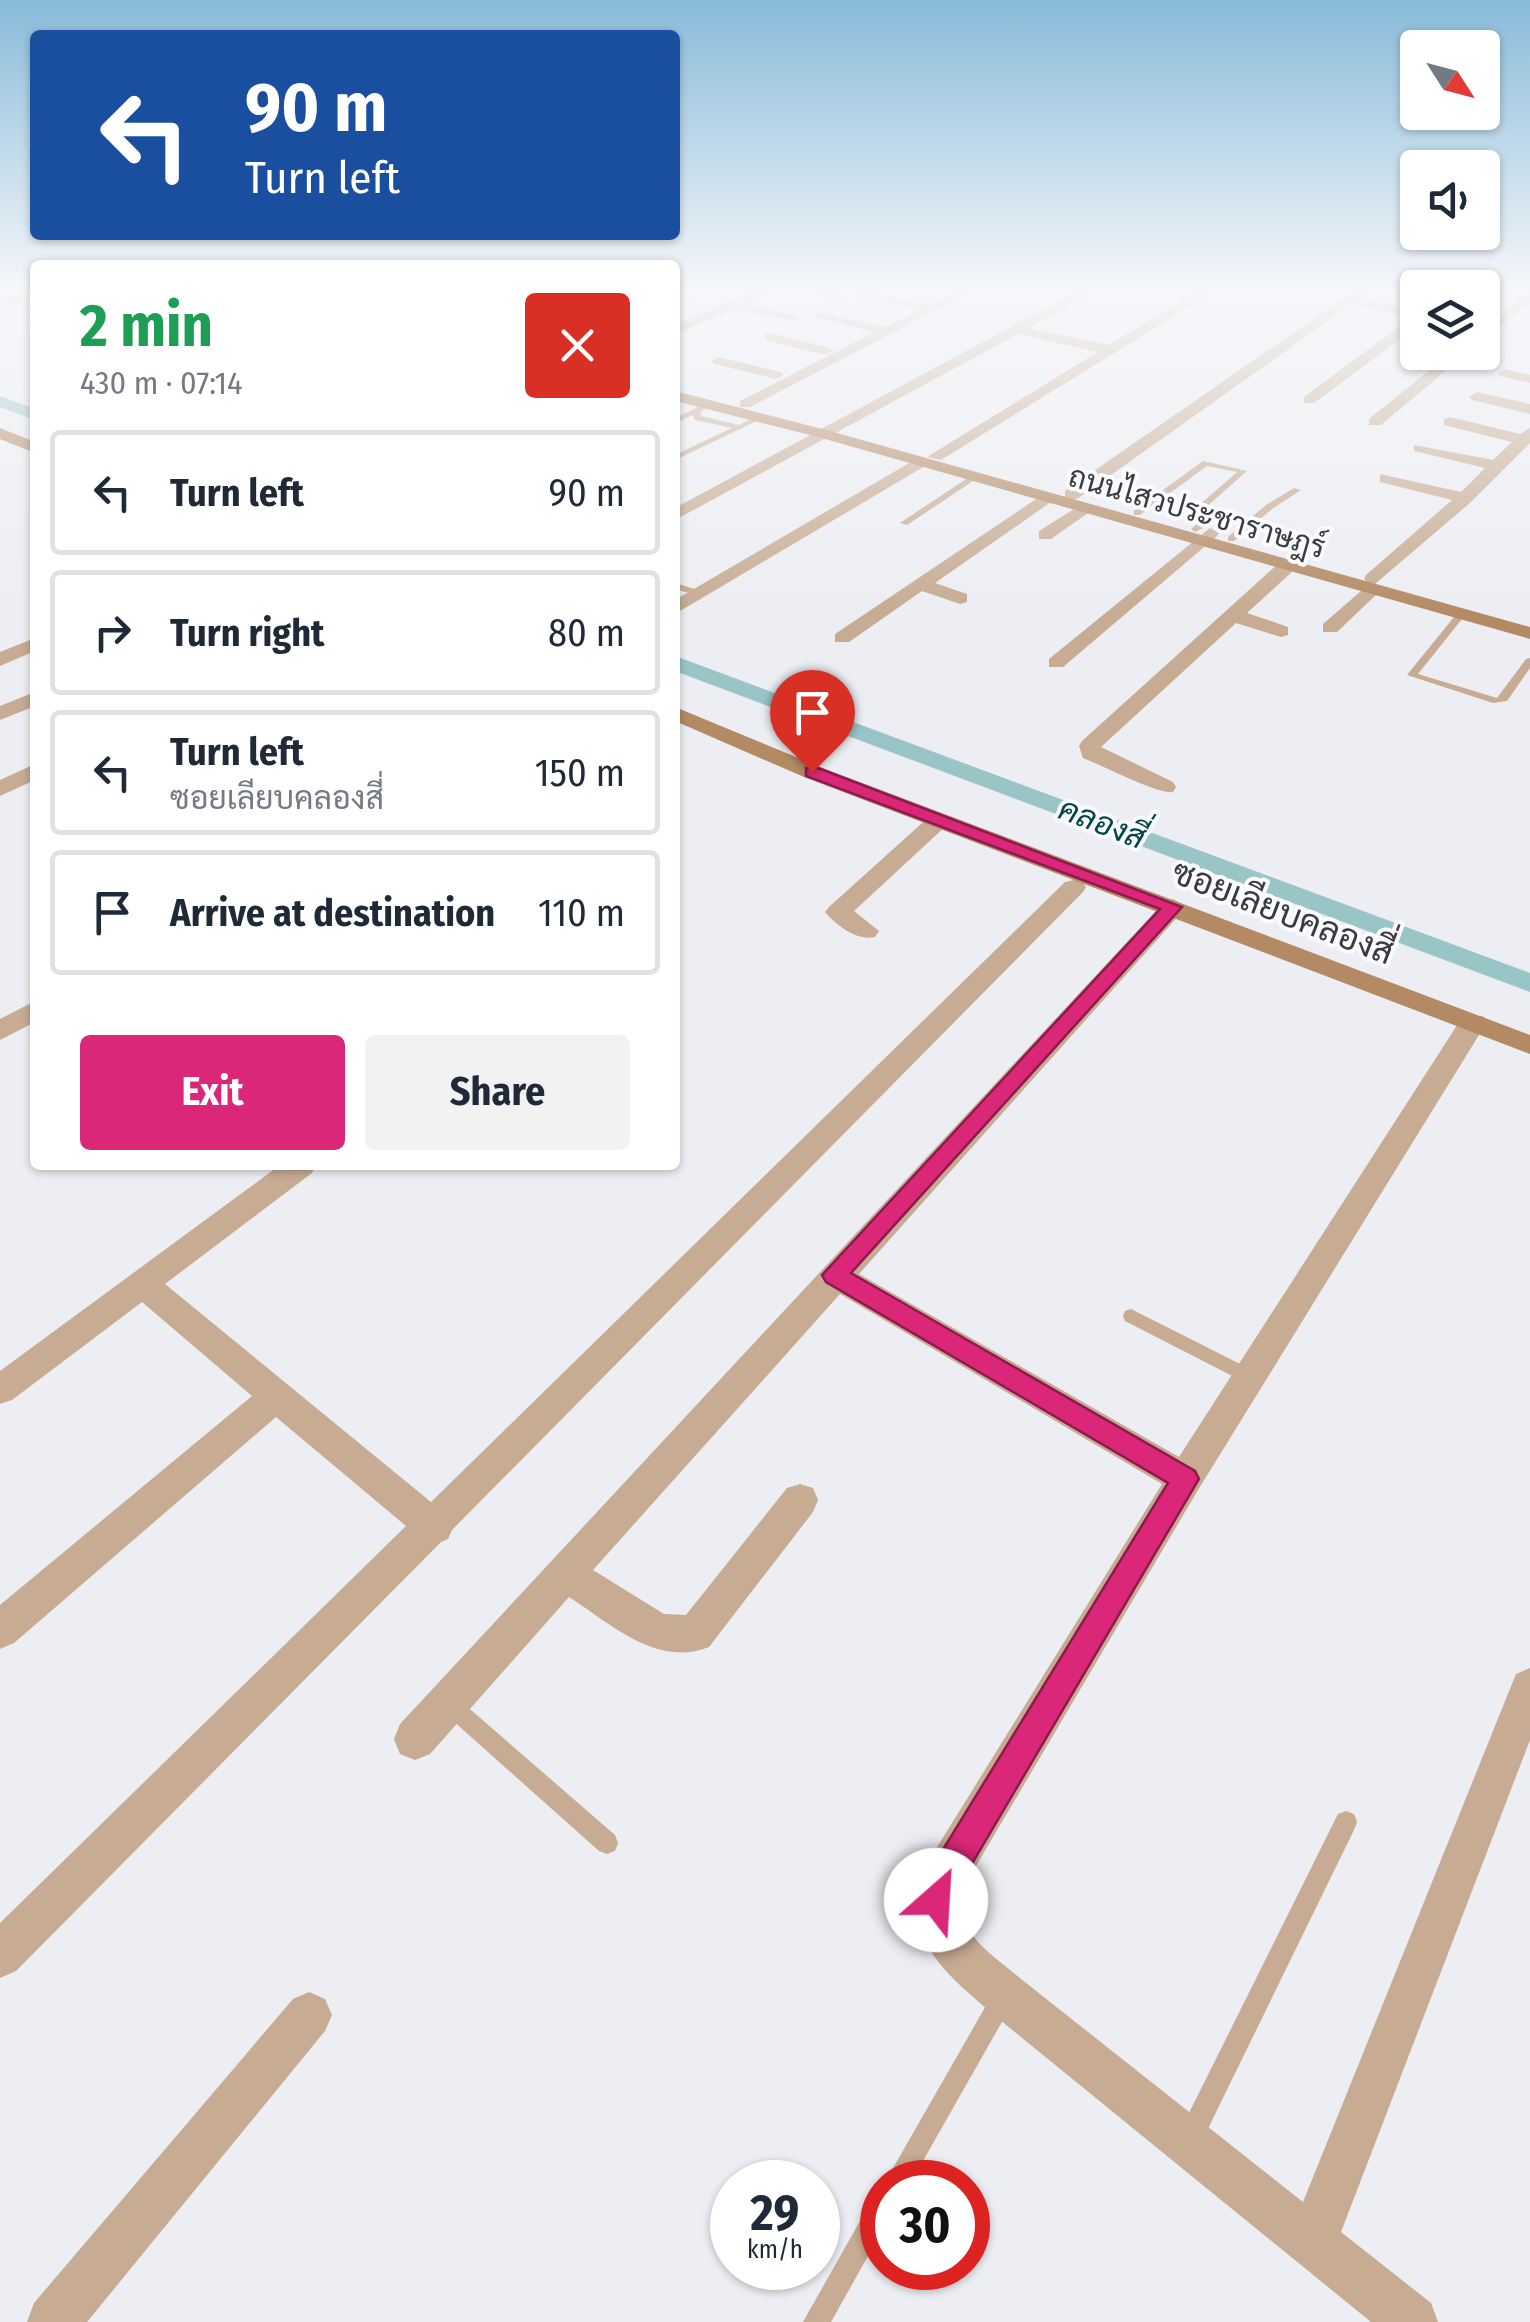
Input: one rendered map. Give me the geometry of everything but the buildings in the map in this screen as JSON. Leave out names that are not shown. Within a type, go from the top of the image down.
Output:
[{"type":"main road","name":"ถนนไสวประชาราษฎร์","points":[[680,398],[702,408],[829,431]]},
{"type":"main road","name":"ถนนไสวประชาราษฎร์","points":[[722,398],[1076,502],[1231,540],[1530,634]]},
{"type":"main road","points":[[0,433],[30,446]]},
{"type":"main road","name":"ถนนไสวประชาราษฎร์","points":[[929,460],[1046,498],[1136,513],[1287,566],[1530,623]]},
{"type":"main road","name":"ซอยเลียบคลองสี่","points":[[680,715],[812,772],[1530,1045]]},
{"type":"street","points":[[736,402],[743,398]]},
{"type":"street","points":[[736,402],[746,398]]},
{"type":"street","points":[[680,512],[890,398]]},
{"type":"street","points":[[680,605],[1031,398]]},
{"type":"street","points":[[1045,534],[1076,502],[1217,398]]},
{"type":"street","points":[[1375,422],[1404,398]]},
{"type":"street","points":[[1479,398],[1530,409]]},
{"type":"street","points":[[1450,422],[1527,436]]},
{"type":"street","points":[[1330,628],[1527,436]]},
{"type":"street","points":[[1420,448],[1497,466]]},
{"type":"street","points":[[1386,478],[1464,498]]},
{"type":"street","points":[[842,638],[1046,498]]},
{"type":"street","points":[[1056,663],[1201,535]]},
{"type":"street","points":[[1164,786],[1134,768],[1091,753],[1090,747],[1287,566]]},
{"type":"street","points":[[923,585],[960,598]]},
{"type":"street","points":[[1232,615],[1281,630]]},
{"type":"street","points":[[0,660],[30,646]]},
{"type":"street","points":[[0,714],[30,700]]},
{"type":"street","points":[[0,789],[30,774]]},
{"type":"street","points":[[866,931],[838,912],[940,820]]},
{"type":"street","points":[[0,1955],[1074,888]]},
{"type":"street","points":[[415,1739],[1173,907]]},
{"type":"street","points":[[0,1000],[19,1020]]},
{"type":"street","points":[[1412,2322],[1005,1995],[946,1942],[937,1921],[936,1900],[942,1881],[1185,1479],[1473,1022]]},
{"type":"street","points":[[0,1390],[293,1170]]},
{"type":"street","points":[[834,1275],[1185,1479]]},
{"type":"street","points":[[143,1284],[435,1527]]},
{"type":"street","points":[[0,1630],[276,1396]]},
{"type":"street","points":[[564,1573],[659,1633],[695,1634],[800,1500]]},
{"type":"street","points":[[1312,2244],[1530,1688]]},
{"type":"street","points":[[53,2322],[309,2015]]},
{"type":"lane","points":[[680,419],[702,408]]},
{"type":"lane","points":[[702,408],[698,418],[742,426]]},
{"type":"lane","points":[[680,456],[761,416]]},
{"type":"lane","points":[[1136,513],[1206,463],[1244,471],[1200,508],[1201,535]]},
{"type":"lane","points":[[904,523],[974,477]]},
{"type":"lane","points":[[1231,540],[1269,507],[1297,490]]},
{"type":"lane","points":[[680,587],[700,593]]},
{"type":"lane","points":[[1461,614],[1412,676],[1497,701],[1503,700],[1530,661]]},
{"type":"lane","points":[[1131,1316],[1250,1376]]},
{"type":"lane","points":[[447,1702],[607,1843]]},
{"type":"lane","points":[[1188,2144],[1346,1822]]},
{"type":"lane","points":[[910,2160],[1005,1995]]},
{"type":"lane","points":[[816,2322],[860,2245]]},
{"type":"waterway","name":"คลองสี่","points":[[0,401],[30,413]]},
{"type":"waterway","name":"คลองสี่","points":[[680,665],[1530,983]]},
{"type":"route","points":[[812,772],[1173,907],[834,1275],[1185,1479],[942,1881],[936,1900]]}]
